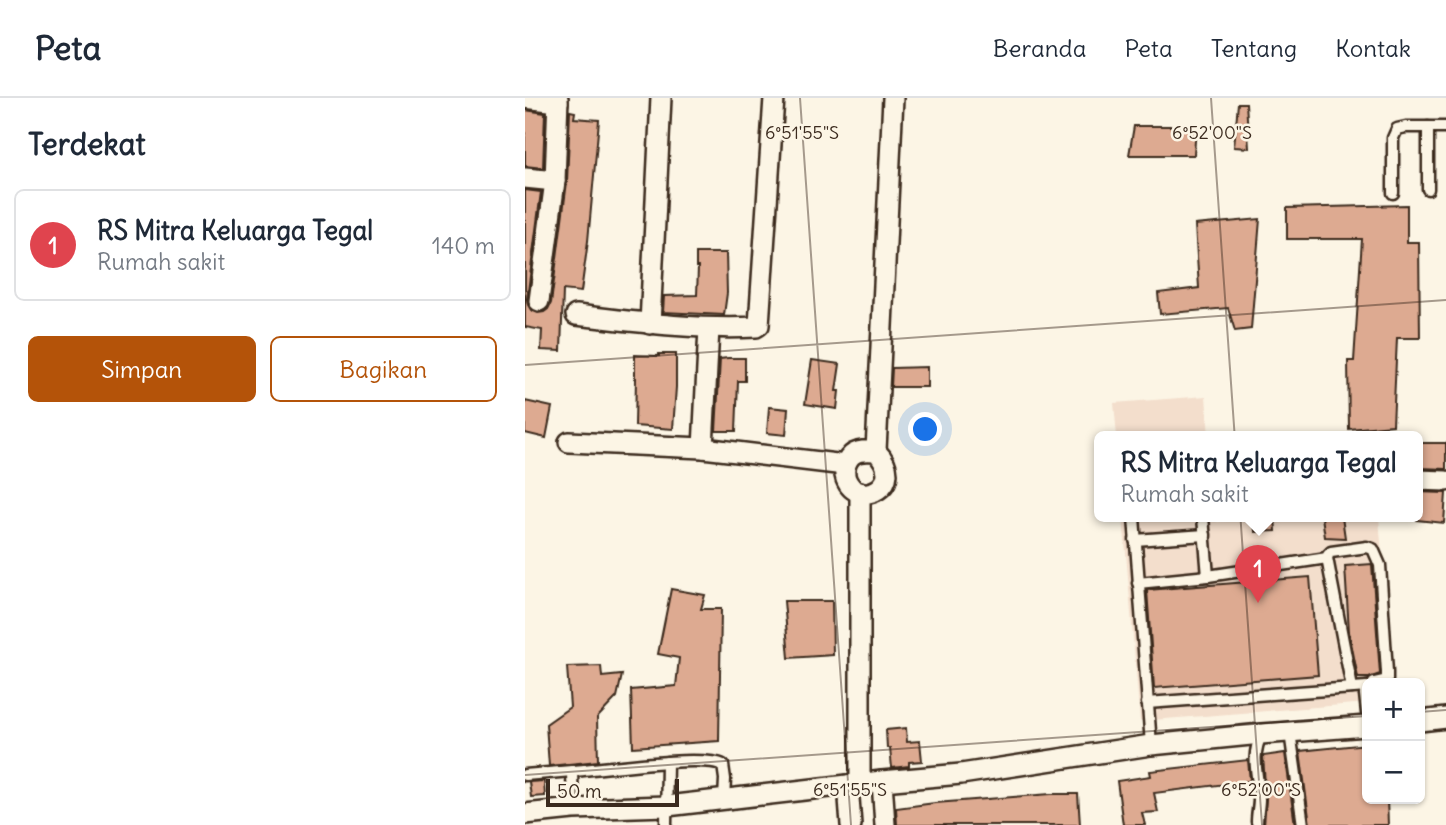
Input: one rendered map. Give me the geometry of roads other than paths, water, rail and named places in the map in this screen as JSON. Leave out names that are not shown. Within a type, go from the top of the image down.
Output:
[{"type":"street","points":[[525,98],[558,100],[555,181],[535,250],[538,301]]},
{"type":"street","points":[[649,324],[661,98]]},
{"type":"street","points":[[576,315],[709,328],[755,327],[761,323],[774,98]]},
{"type":"street","points":[[876,451],[864,450],[849,458],[844,474],[852,489],[869,493],[878,489],[885,482],[888,473],[886,463],[876,451],[893,98]]},
{"type":"street","points":[[525,177],[555,181]]},
{"type":"street","points":[[703,449],[709,328]]},
{"type":"street","points":[[569,442],[703,449],[845,465]]},
{"type":"street","points":[[1423,481],[1446,481]]},
{"type":"street","points":[[851,825],[860,492]]},
{"type":"street","points":[[1425,720],[1446,718]]},
{"type":"street","points":[[525,814],[573,809],[667,816],[725,800],[961,774],[1150,746],[1362,726]]},
{"type":"street","points":[[882,781],[885,825]]},
{"type":"lane","points":[[1428,127],[1428,189]]},
{"type":"lane","points":[[1393,192],[1393,138],[1397,129],[1446,127]]},
{"type":"lane","points":[[1134,522],[1150,746]]},
{"type":"lane","points":[[1204,522],[1208,576]]},
{"type":"lane","points":[[1135,540],[1205,535]]},
{"type":"lane","points":[[1352,688],[1328,558],[1331,552],[1367,547],[1373,549],[1378,559],[1387,678]]},
{"type":"lane","points":[[1138,583],[1208,576],[1328,558]]},
{"type":"lane","points":[[1147,703],[1362,687]]},
{"type":"lane","points":[[1290,732],[1303,825]]},
{"type":"lane","points":[[1257,822],[1259,797],[1255,771],[1256,745],[1261,734]]},
{"type":"lane","points":[[525,775],[667,762],[716,761],[723,765],[725,800]]},
{"type":"lane","points":[[667,762],[667,816]]},
{"type":"lane","points":[[572,771],[573,809]]},
{"type":"place","name":"RS Mitra Keluarga Tegal","points":[[1258,603]]}]
